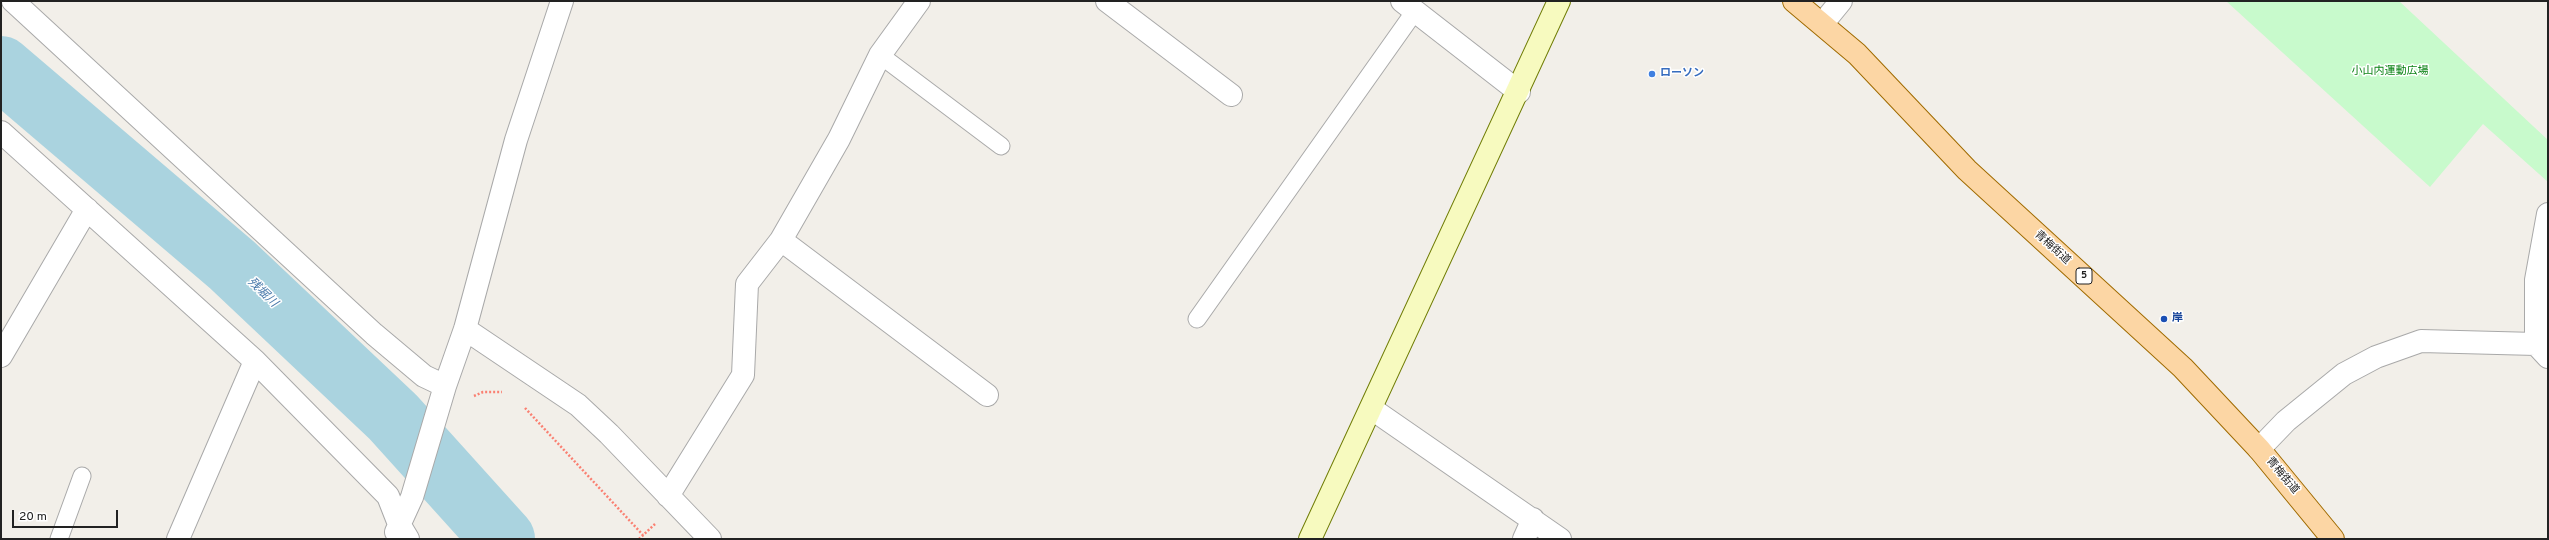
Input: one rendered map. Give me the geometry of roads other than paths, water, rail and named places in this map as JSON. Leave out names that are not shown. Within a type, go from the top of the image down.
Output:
[{"type":"main road","name":"青梅街道","points":[[1794,1],[1823,23],[1857,54],[1967,170],[2182,368],[2259,449],[2333,539]]},
{"type":"street","points":[[13,1],[374,334],[424,376],[442,395]]},
{"type":"street","points":[[400,534],[442,395],[465,330],[516,140],[562,1]]},
{"type":"street","points":[[668,496],[743,375],[747,284],[780,240],[839,139],[880,55],[919,1]]},
{"type":"street","points":[[1107,1],[1231,95]]},
{"type":"street","points":[[1310,539],[1372,409],[1559,1]]},
{"type":"street","points":[[1823,23],[1841,1]]},
{"type":"street","points":[[1409,6],[1518,92]]},
{"type":"street","points":[[1,132],[255,361],[388,496],[400,534]]},
{"type":"street","points":[[1,356],[87,209]]},
{"type":"street","points":[[2259,449],[2286,421],[2344,374],[2376,357],[2421,340],[2542,351],[2536,280],[2548,214]]},
{"type":"street","points":[[780,240],[987,395]]},
{"type":"street","points":[[465,330],[578,405],[609,434],[710,539]]},
{"type":"street","points":[[178,539],[255,361]]},
{"type":"street","points":[[1372,409],[1560,539]]},
{"type":"street","points":[[1524,539],[1533,519]]},
{"type":"lane","points":[[1197,319],[1409,6]]},
{"type":"lane","points":[[880,55],[1001,146]]},
{"type":"lane","points":[[59,539],[82,476]]},
{"type":"waterway","name":"残堀川","points":[[1,68],[232,265],[393,417],[503,539]]},
{"type":"place","name":"ローソン","points":[[1652,74]]},
{"type":"place","name":"岸","points":[[2164,319]]},
{"type":"park label","name":"小山内運動広場","points":[[2390,72]]}]
